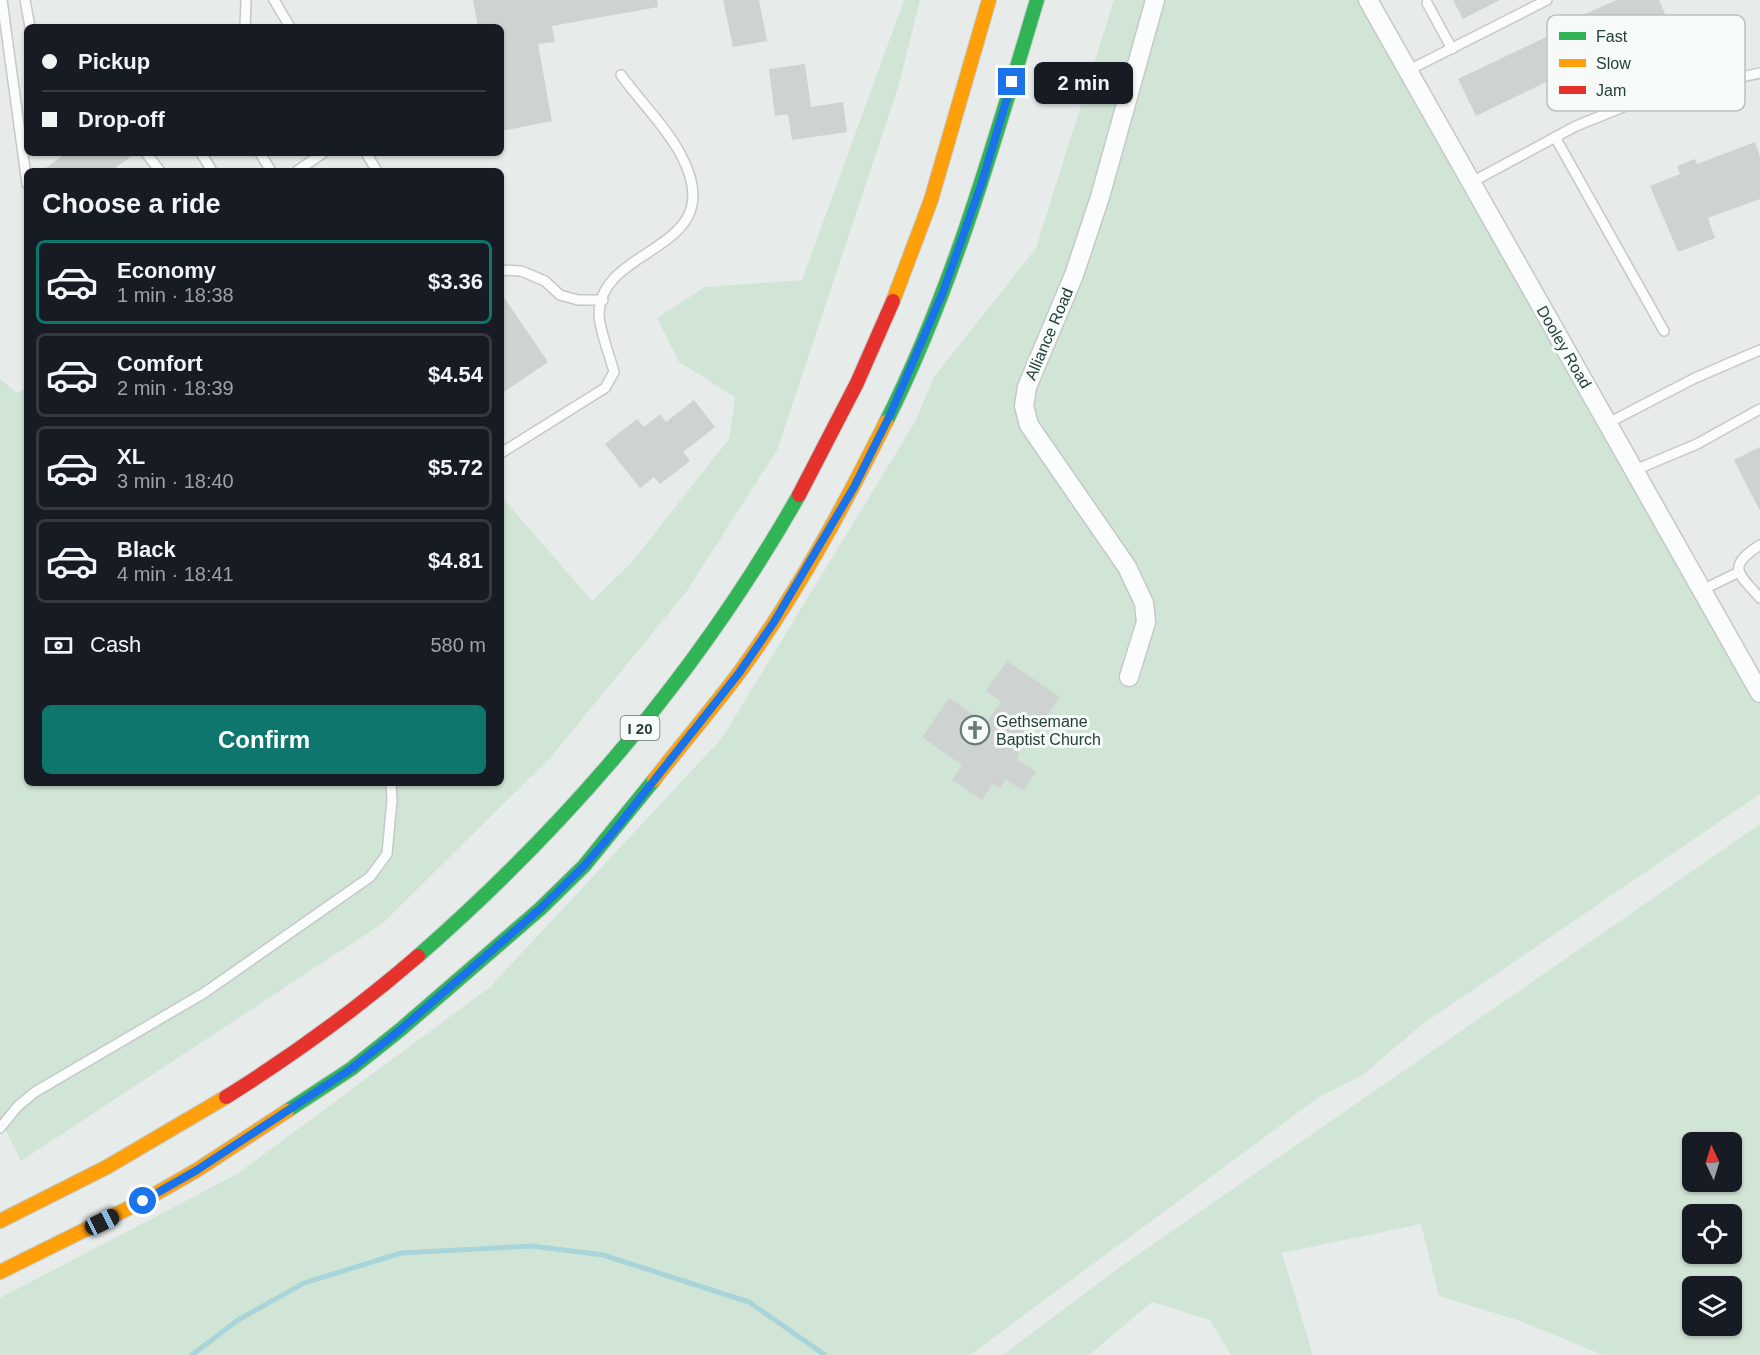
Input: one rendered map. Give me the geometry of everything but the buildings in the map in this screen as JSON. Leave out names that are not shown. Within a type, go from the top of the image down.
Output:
[{"type":"highway","name":"I 20","points":[[0,1221],[136,1150],[216,1104],[280,1062],[355,1007],[416,959],[508,876],[651,715],[750,576],[820,456],[855,388],[907,269],[934,193],[989,0]]},
{"type":"highway","name":"I 20","points":[[0,1272],[143,1201],[188,1176],[351,1069],[400,1030],[540,909],[584,866],[614,831],[739,673],[774,622],[854,487],[890,415],[943,292],[981,185],[1037,0]]},
{"type":"street","name":"Alliance Road","points":[[1129,677],[1146,622],[1144,603],[1127,567],[1029,425],[1024,406],[1027,387],[1074,275],[1100,197],[1155,0]]},
{"type":"street","name":"Dooley Road","points":[[1368,0],[1760,693]]},
{"type":"lane","points":[[2,0],[25,168]]},
{"type":"lane","points":[[25,0],[29,24]]},
{"type":"lane","points":[[245,24],[246,0]]},
{"type":"lane","points":[[274,0],[288,24]]},
{"type":"lane","points":[[1409,70],[1547,0]]},
{"type":"lane","points":[[1427,3],[1452,49]]},
{"type":"lane","points":[[1745,76],[1760,73]]},
{"type":"lane","points":[[504,451],[605,388],[614,372],[599,315],[604,294],[622,272],[684,225],[694,207],[692,182],[681,154],[621,75]]},
{"type":"lane","points":[[1472,182],[1576,126],[1613,111]]},
{"type":"lane","points":[[1555,137],[1664,331]]},
{"type":"lane","points":[[148,156],[158,168]]},
{"type":"lane","points":[[301,168],[319,156]]},
{"type":"lane","points":[[504,270],[521,271],[545,281],[560,295],[578,300],[603,300]]},
{"type":"lane","points":[[1608,423],[1695,378],[1760,350]]},
{"type":"lane","points":[[1635,470],[1697,444],[1760,409]]},
{"type":"lane","points":[[1739,572],[1742,557],[1760,545]]},
{"type":"lane","points":[[1702,590],[1739,572]]},
{"type":"lane","points":[[1739,572],[1760,598]]},
{"type":"lane","points":[[0,1128],[18,1106],[35,1092],[204,993],[370,877],[387,854],[391,786]]},
{"type":"green space","points":[[904,0],[920,0],[899,84],[777,450],[687,591],[550,758],[383,923],[21,1161],[0,1119],[0,379],[17,393],[24,389],[24,786],[504,786],[504,499],[592,601],[631,563],[729,439],[735,397],[679,362],[657,318],[705,287],[802,280]]},
{"type":"green space","points":[[1114,0],[1358,0],[1760,704],[1760,794],[1420,1026],[1363,1075],[1319,1097],[970,1355],[0,1355],[0,1298],[237,1174],[490,987],[722,738],[915,422],[934,377],[1036,248]]},
{"type":"green space","points":[[1760,824],[1760,1355],[1603,1355],[1517,1320],[1439,1296],[1421,1224],[1282,1253],[1313,1355],[1231,1355],[1210,1320],[1152,1302],[1089,1355],[1003,1355],[1123,1265]]},
{"type":"waterway","points":[[192,1355],[238,1320],[304,1283],[401,1253],[532,1246],[603,1255],[749,1302],[825,1355]]},
{"type":"traffic: fast","points":[[886,422],[932,320],[952,267],[988,161],[1037,0]]},
{"type":"traffic: fast","points":[[418,956],[527,853],[628,742],[719,622],[799,495]]},
{"type":"traffic: fast","points":[[287,1111],[351,1069],[400,1030],[540,909],[584,866],[654,780]]},
{"type":"traffic: slow","points":[[893,301],[931,200],[989,0]]},
{"type":"traffic: slow","points":[[654,780],[739,673],[780,613],[836,519],[886,422]]},
{"type":"traffic: slow","points":[[0,1221],[107,1167],[226,1097]]},
{"type":"traffic: slow","points":[[0,1272],[143,1201],[197,1170],[287,1111]]},
{"type":"traffic: jam","points":[[799,495],[857,383],[893,301]]},
{"type":"traffic: jam","points":[[226,1097],[325,1030],[418,956]]},
{"type":"place","name":"Gethsemane Baptist Church","points":[[975,730]]},
{"type":"route","points":[[143,1201],[197,1170],[351,1069],[400,1030],[540,909],[584,866],[614,831],[739,673],[774,622],[854,487],[890,415],[943,292],[981,185],[1012,82]]}]
